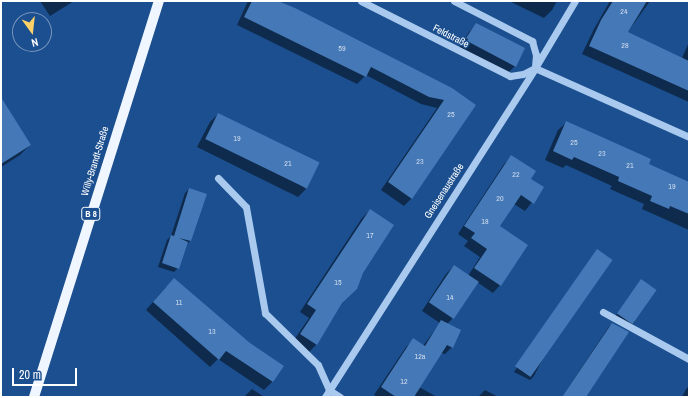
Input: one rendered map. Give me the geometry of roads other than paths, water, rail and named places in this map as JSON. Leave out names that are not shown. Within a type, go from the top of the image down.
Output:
[{"type":"main road","name":"Willy-Brandt-Straße","points":[[34,397],[159,1]]},
{"type":"street","name":"Feldstraße","points":[[360,1],[510,76],[523,74],[534,68]]},
{"type":"street","points":[[454,1],[532,41],[536,55],[534,68],[689,137]]},
{"type":"street","name":"Gneisenaustraße","points":[[327,394],[575,1]]},
{"type":"street","points":[[218,178],[246,207],[265,313],[318,365],[327,394],[340,397]]},
{"type":"street","points":[[603,312],[689,359]]}]
